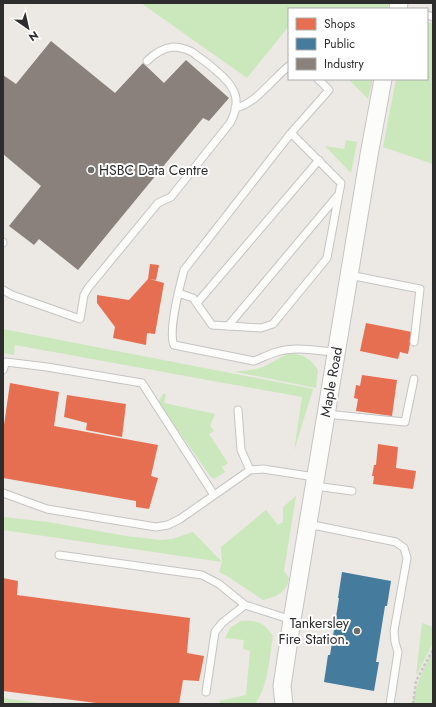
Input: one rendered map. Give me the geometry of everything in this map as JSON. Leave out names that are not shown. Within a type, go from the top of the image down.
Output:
[{"type":"street","name":"Maple Road","points":[[284,704],[282,686],[292,620],[383,80]]},
{"type":"street","name":"Maple Road","points":[[271,704],[282,686]]},
{"type":"street","points":[[282,686],[289,704]]},
{"type":"lane","points":[[3,290],[18,298],[80,319],[84,295],[88,288],[158,203],[171,197],[230,123],[234,114],[236,98],[232,87],[196,54],[174,47],[163,50],[152,56],[147,61]]},
{"type":"lane","points":[[235,108],[258,96],[288,67]]},
{"type":"lane","points":[[319,80],[329,90],[291,133],[184,270],[178,293],[171,340],[174,345],[254,360],[277,352],[294,349],[337,352]]},
{"type":"lane","points":[[178,293],[193,298],[212,324],[261,328],[273,324],[328,258],[341,183],[291,133]]},
{"type":"lane","points":[[197,303],[319,160]]},
{"type":"lane","points":[[228,326],[339,194]]},
{"type":"lane","points":[[349,275],[420,289],[414,342]]},
{"type":"lane","points":[[3,370],[6,362],[47,367],[142,383],[214,495]]},
{"type":"lane","points":[[326,414],[405,422],[414,379]]},
{"type":"lane","points":[[238,410],[241,450],[250,470]]},
{"type":"lane","points":[[3,493],[47,509],[156,527],[174,523],[250,470],[263,469],[352,491]]},
{"type":"lane","points":[[308,524],[396,542],[404,548],[407,558],[394,631],[398,652],[390,704]]},
{"type":"lane","points":[[59,555],[202,575],[219,584],[244,605],[292,620]]},
{"type":"lane","points":[[206,692],[216,632],[222,623],[244,605]]},
{"type":"path","points":[[412,704],[416,681],[433,648]]},
{"type":"green space","points":[[141,3],[389,3],[388,8],[288,8],[288,27],[247,78]]},
{"type":"green space","points":[[428,22],[433,23],[433,164],[383,147],[396,80],[428,80]]},
{"type":"green space","points":[[349,80],[373,80],[368,99]]},
{"type":"green space","points":[[346,140],[357,142],[351,173],[325,146],[344,149]]},
{"type":"green space","points":[[3,329],[313,389],[294,451],[302,397],[15,345],[14,355],[3,353]]},
{"type":"green space","points":[[291,353],[307,358],[318,370],[316,388],[236,372],[262,367]]},
{"type":"green space","points":[[163,394],[166,394],[164,403],[215,414],[210,426],[214,431],[209,434],[228,463],[222,467],[225,472],[214,479],[210,476],[158,402]]},
{"type":"green space","points":[[296,496],[284,571],[289,578],[286,587],[280,593],[263,600],[219,572],[222,562],[221,547],[266,510],[278,525],[283,522],[283,507]]},
{"type":"green space","points":[[3,517],[48,522],[126,536],[160,540],[172,539],[193,532],[222,562],[3,530]]},
{"type":"green space","points":[[241,621],[260,623],[273,636],[266,680],[260,697],[255,704],[221,704],[219,701],[246,695],[250,651],[243,649],[244,640],[225,638],[230,628]]},
{"type":"green space","points":[[422,623],[433,627],[433,643],[416,676]]},
{"type":"green space","points":[[433,649],[433,704],[412,704],[418,682]]},
{"type":"green space","points":[[3,698],[46,704],[3,704]]},
{"type":"building: Shops","points":[[150,264],[159,265],[156,280],[150,279],[164,283],[155,334],[147,333],[146,345],[113,338],[115,327],[97,303],[97,295],[129,300],[148,279]]},
{"type":"building: Shops","points":[[366,323],[412,332],[408,354],[400,352],[398,359],[360,351]]},
{"type":"building: Shops","points":[[362,375],[397,380],[392,416],[356,411],[358,399],[354,398],[356,385],[360,386]]},
{"type":"building: Shops","points":[[10,383],[59,392],[54,426],[158,445],[151,476],[158,478],[149,509],[136,507],[136,501],[3,478],[3,432]]},
{"type":"building: Shops","points":[[67,395],[126,404],[122,437],[86,430],[87,423],[64,417]]},
{"type":"building: Shops","points":[[378,444],[398,447],[396,468],[416,471],[413,489],[373,484],[374,476],[372,476],[374,465],[376,465]]},
{"type":"building: Shops","points":[[3,578],[18,581],[17,595],[190,618],[187,653],[204,656],[199,681],[183,680],[179,704],[104,704],[3,691]]},
{"type":"building: Public","name":"Tankersley Fire Station.","points":[[342,572],[391,581],[387,606],[385,606],[376,662],[379,662],[374,691],[324,682],[328,655],[330,655]]},
{"type":"building: Industry","name":"HSBC Data Centre","points":[[51,41],[115,93],[143,63],[164,83],[186,60],[229,98],[209,121],[203,118],[78,270],[39,239],[34,245],[9,226],[41,186],[3,154],[3,75],[16,84]]},
{"type":"place","name":"HSBC Data Centre","points":[[91,170]]},
{"type":"place","name":"Tankersley Fire Station.","points":[[357,631]]}]
